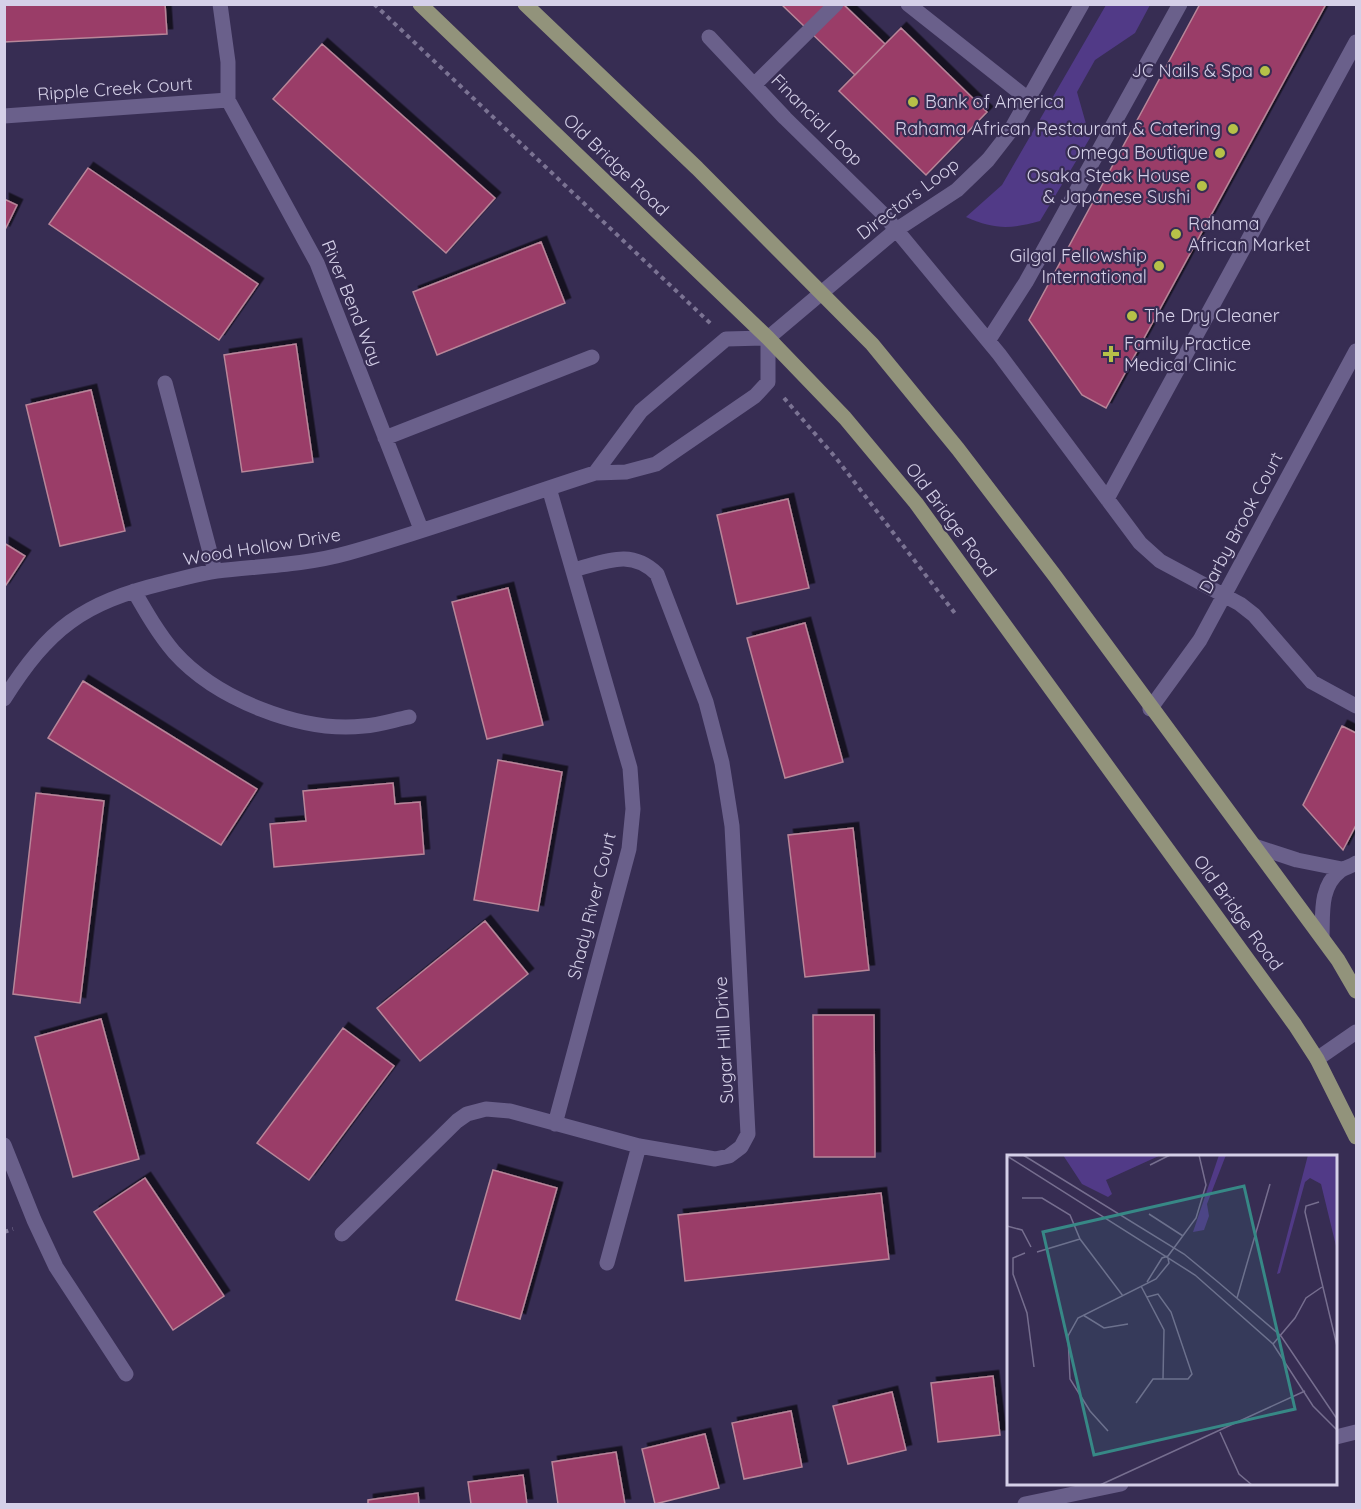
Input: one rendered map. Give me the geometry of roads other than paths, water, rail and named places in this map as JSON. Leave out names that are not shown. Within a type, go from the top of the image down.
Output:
[{"type":"main road","name":"Old Bridge Road","points":[[420,4],[768,338],[845,418],[916,503],[1295,1025],[1317,1059],[1356,1137]]},
{"type":"main road","points":[[525,4],[697,168],[872,344],[958,449],[1055,576],[1150,709],[1322,938],[1356,991]]},
{"type":"street","points":[[220,4],[228,62],[228,100]]},
{"type":"street","points":[[754,85],[836,4]]},
{"type":"street","points":[[908,4],[1028,99]]},
{"type":"street","name":"Directors Loop","points":[[821,292],[896,230],[957,190],[988,160],[1009,133],[1082,4]]},
{"type":"street","points":[[988,341],[1026,282],[1180,4]]},
{"type":"street","name":"Financial Loop","points":[[709,37],[896,230],[988,341],[1140,543],[1160,561],[1225,594],[1254,615],[1312,682],[1356,705]]},
{"type":"street","points":[[1107,498],[1356,42]]},
{"type":"street","name":"Ripple Creek Court","points":[[4,117],[228,100]]},
{"type":"street","name":"River Bend Way","points":[[228,100],[316,263],[421,529]]},
{"type":"street","points":[[595,473],[641,411],[726,339],[768,338],[821,292]]},
{"type":"street","name":"Wood Hollow Drive","points":[[4,699],[26,666],[53,636],[98,603],[134,591],[215,571],[290,565],[346,554],[595,473],[626,472],[656,464],[755,396],[768,382],[768,338]]},
{"type":"street","name":"Darby Brook Court","points":[[1150,709],[1200,640],[1356,351]]},
{"type":"street","points":[[386,438],[592,357]]},
{"type":"street","points":[[165,383],[215,571]]},
{"type":"street","name":"Shady River Court","points":[[549,488],[630,768],[633,809],[629,849],[555,1124]]},
{"type":"street","name":"Sugar Hill Drive","points":[[342,1234],[457,1121],[467,1114],[486,1109],[510,1111],[639,1146],[715,1158],[729,1156],[741,1147],[748,1134],[732,826],[722,763],[706,702],[657,574],[646,563],[632,558],[573,570]]},
{"type":"street","points":[[134,591],[152,624],[175,653],[204,678],[247,703],[286,718],[327,727],[364,726],[409,717]]},
{"type":"street","points":[[1254,846],[1297,860],[1349,866]]},
{"type":"street","points":[[1322,938],[1323,899],[1330,881],[1349,866]]},
{"type":"street","points":[[1317,1059],[1356,1032]]},
{"type":"street","points":[[4,1145],[34,1220],[56,1267],[126,1374]]},
{"type":"street","points":[[607,1263],[639,1146]]},
{"type":"street","points":[[1337,1437],[1356,1432]]},
{"type":"street","points":[[1025,1504],[1116,1485]]},
{"type":"place","name":"JC Nails & Spa","points":[[1265,71]]},
{"type":"place","name":"Bank of America","points":[[913,102]]},
{"type":"place","name":"Rahama African Restaurant & Catering","points":[[1233,129]]},
{"type":"place","name":"Omega Boutique","points":[[1220,153]]},
{"type":"place","name":"Osaka Steak House & Japanese Sushi","points":[[1202,186]]},
{"type":"place","name":"Rahama African Market","points":[[1176,234]]},
{"type":"place","name":"Gilgal Fellowship International","points":[[1159,266]]},
{"type":"place","name":"The Dry Cleaner","points":[[1132,316]]},
{"type":"place","name":"Family Practice Medical Clinic","points":[[1111,354]]}]
